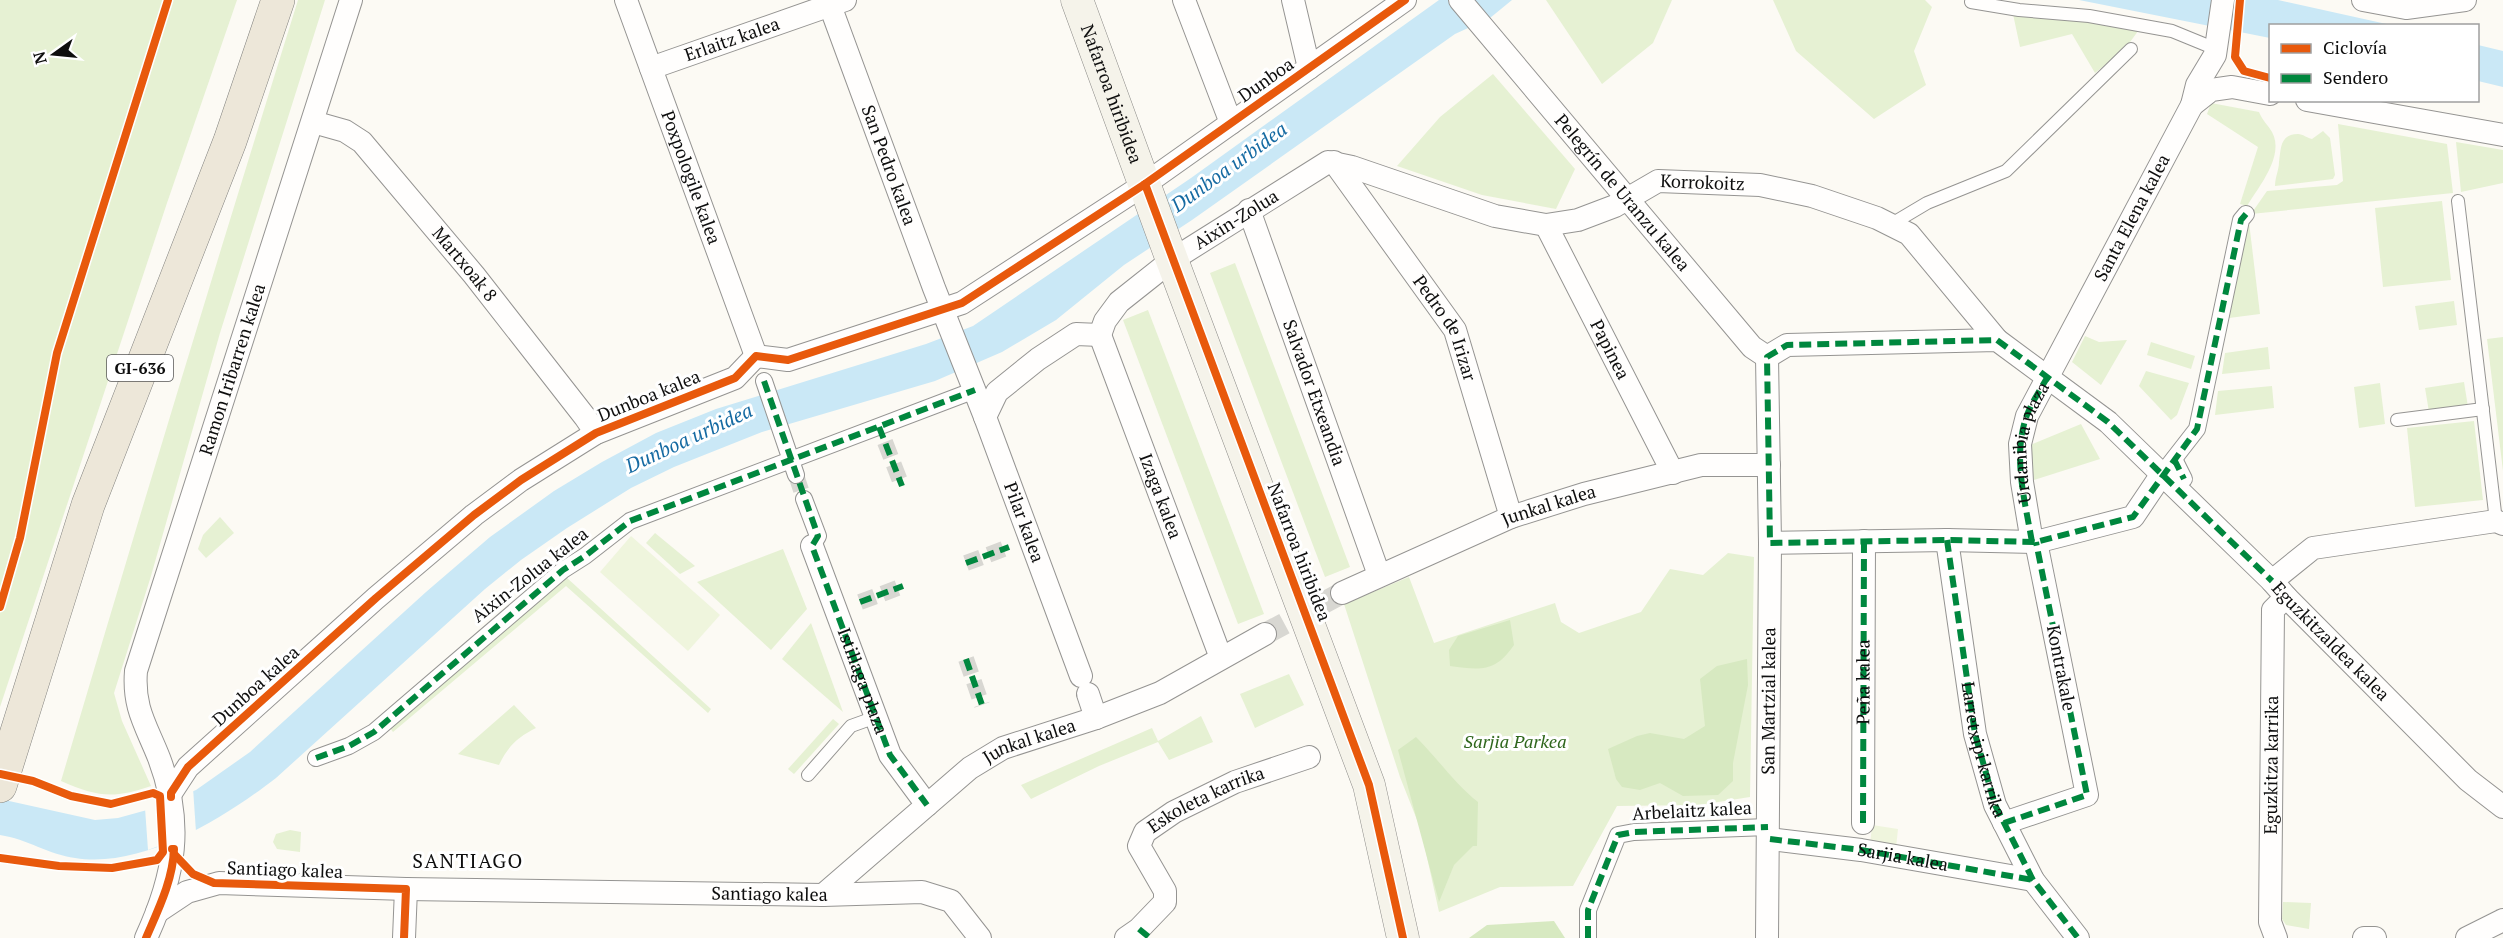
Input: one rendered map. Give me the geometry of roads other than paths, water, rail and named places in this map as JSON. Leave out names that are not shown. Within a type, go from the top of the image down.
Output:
[{"type":"main road","name":"GI-636","points":[[0,786],[88,505],[230,141],[278,0]]},
{"type":"main road","name":"Nafarroa hiribidea","points":[[1077,0],[1369,785],[1403,938]]},
{"type":"street","name":"Ramon Iribarren kalea","points":[[146,938],[157,912],[174,848],[171,795],[152,739],[141,717],[134,692],[136,671],[351,0]]},
{"type":"street","name":"Poxpologile kalea","points":[[626,0],[756,356]]},
{"type":"street","points":[[1184,0],[1231,123]]},
{"type":"street","points":[[1293,0],[1309,68]]},
{"type":"street","name":"Dunboa","points":[[1145,184],[1405,0]]},
{"type":"street","name":"Pelegrín de Uranzu kalea","points":[[1460,0],[1752,347],[1767,357]]},
{"type":"street","points":[[2223,0],[2217,47],[2232,87]]},
{"type":"street","points":[[2363,0],[2406,8],[2465,0]]},
{"type":"street","name":"Erlaitz kalea","points":[[651,68],[834,2]]},
{"type":"street","name":"San Pedro kalea","points":[[834,2],[946,320],[971,380]]},
{"type":"street","name":"Santa Elena kalea","points":[[2047,378],[2192,105],[2197,86],[2217,47]]},
{"type":"street","points":[[2192,105],[2211,90],[2232,87],[2269,94]]},
{"type":"street","points":[[2318,102],[2503,135]]},
{"type":"street","name":"Martxoak 8","points":[[313,122],[345,131],[363,142],[474,275],[596,433]]},
{"type":"street","name":"Aixin-Zolua","points":[[1100,334],[1105,321],[1119,302],[1172,260],[1328,162],[1334,162]]},
{"type":"street","name":"Korrokoitz","points":[[1334,162],[1495,216],[1546,225],[1578,220],[1615,206],[1658,181],[1760,185],[1812,196],[1877,218],[1909,234],[1996,340]]},
{"type":"street","name":"Pedro de Irizar","points":[[1334,162],[1455,330],[1511,517]]},
{"type":"street","points":[[756,356],[788,360],[946,320],[962,303],[1145,184]]},
{"type":"street","name":"Salvador Etxeandia","points":[[1249,210],[1379,575]]},
{"type":"street","points":[[1770,543],[1947,540],[2034,542],[2133,517],[2197,429],[2241,220],[2246,214]]},
{"type":"street","name":"Papinea","points":[[1546,225],[1673,473]]},
{"type":"street","points":[[985,417],[996,392],[1038,358],[1076,334],[1100,334]]},
{"type":"street","name":"Izaga kalea","points":[[1100,334],[1221,658]]},
{"type":"street","points":[[1769,465],[1767,357],[1787,345],[1996,340]]},
{"type":"street","name":"Urdanibia plaza","points":[[1996,340],[2047,378],[2027,416],[2020,444],[2022,482],[2034,542]]},
{"type":"street","name":"Dunboa kalea","points":[[171,795],[188,767],[367,606],[474,515],[521,480],[596,433],[735,378],[756,356]]},
{"type":"street","name":"Eguzkitzaldea kalea","points":[[2047,378],[2168,467],[2279,589],[2468,780],[2503,807]]},
{"type":"street","name":"Pilar kalea","points":[[971,380],[1096,718]]},
{"type":"street","name":"Aixin-Zolua kalea","points":[[316,758],[349,746],[374,732],[563,570],[630,521],[794,468],[882,435],[971,380]]},
{"type":"street","points":[[764,381],[794,468]]},
{"type":"street","name":"Junkal kalea","points":[[1342,593],[1511,517],[1584,494],[1701,465],[1769,465]]},
{"type":"street","name":"San Martzial kalea","points":[[1767,938],[1769,465]]},
{"type":"street","points":[[2168,467],[2184,479]]},
{"type":"street","points":[[804,499],[818,537],[813,546]]},
{"type":"street","points":[[2279,589],[2313,548],[2501,521]]},
{"type":"street","name":"Larretxipi karrika","points":[[1947,540],[1975,734],[1995,805],[2033,880],[2078,938]]},
{"type":"street","name":"Peña kalea","points":[[1863,823],[1864,541]]},
{"type":"street","name":"Kontrakale","points":[[2004,823],[2087,795],[2034,542]]},
{"type":"street","name":"Istillaga plaza","points":[[813,546],[890,755],[927,805]]},
{"type":"street","name":"Eguzkitza karrika","points":[[2277,938],[2270,922],[2273,610],[2279,589]]},
{"type":"street","name":"Junkal kalea","points":[[823,896],[970,768],[1003,748],[1096,718],[1160,693],[1264,634]]},
{"type":"street","points":[[152,739],[175,753],[189,756],[201,755]]},
{"type":"street","name":"Eskoleta karrika","points":[[1139,935],[1165,902],[1165,891],[1139,846],[1145,832],[1174,812],[1235,782],[1309,756]]},
{"type":"street","name":"Arbelaitz kalea","points":[[1588,938],[1588,910],[1618,835],[1645,832],[1769,833]]},
{"type":"street","name":"Sarjia kalea","points":[[1769,833],[2033,880]]},
{"type":"street","name":"Santiago kalea","points":[[174,848],[193,874],[214,883]]},
{"type":"street","name":"Santiago kalea","points":[[157,912],[187,892],[214,883],[406,889],[823,896],[922,892],[951,901],[980,938]]},
{"type":"street","points":[[404,938],[406,889]]},
{"type":"street","points":[[2467,938],[2503,920]]},
{"type":"street","points":[[2364,938],[2375,938]]},
{"type":"lane","points":[[1971,2],[2019,10],[2089,16],[2172,31],[2217,47]]},
{"type":"lane","points":[[1890,225],[1927,203],[2006,171],[2131,49]]},
{"type":"lane","points":[[2458,201],[2483,409],[2501,521]]},
{"type":"lane","points":[[2397,420],[2483,409]]},
{"type":"lane","points":[[808,775],[851,726],[876,717]]},
{"type":"water","name":"Dunboa urbidea","points":[[1439,0],[1512,0],[1490,18],[1455,34],[1192,220],[1124,265],[1056,320],[1002,352],[935,381],[762,432],[674,467],[631,488],[567,528],[485,589],[276,778],[207,824],[155,848],[128,856],[101,859],[66,856],[0,835],[0,799],[95,820],[118,818],[147,810],[196,790],[250,752],[490,537],[554,491],[656,433],[716,409],[926,344],[973,326],[1191,178]]},
{"type":"water","points":[[2079,0],[2278,0],[2386,24],[2269,24],[2269,38]]},
{"type":"water","points":[[2479,45],[2503,51],[2503,87],[2479,81]]},
{"type":"tunnel","points":[[885,442],[902,486]]},
{"type":"tunnel","points":[[796,475],[804,499]]},
{"type":"tunnel","points":[[966,563],[1009,547]]},
{"type":"tunnel","points":[[860,602],[903,586]]},
{"type":"tunnel","points":[[1265,634],[1342,593]]},
{"type":"tunnel","points":[[966,659],[982,705]]},
{"type":"district","name":"SANTIAGO","points":[[468,861]]},
{"type":"park label","name":"Sarjia Parkea","points":[[1515,742]]}]
